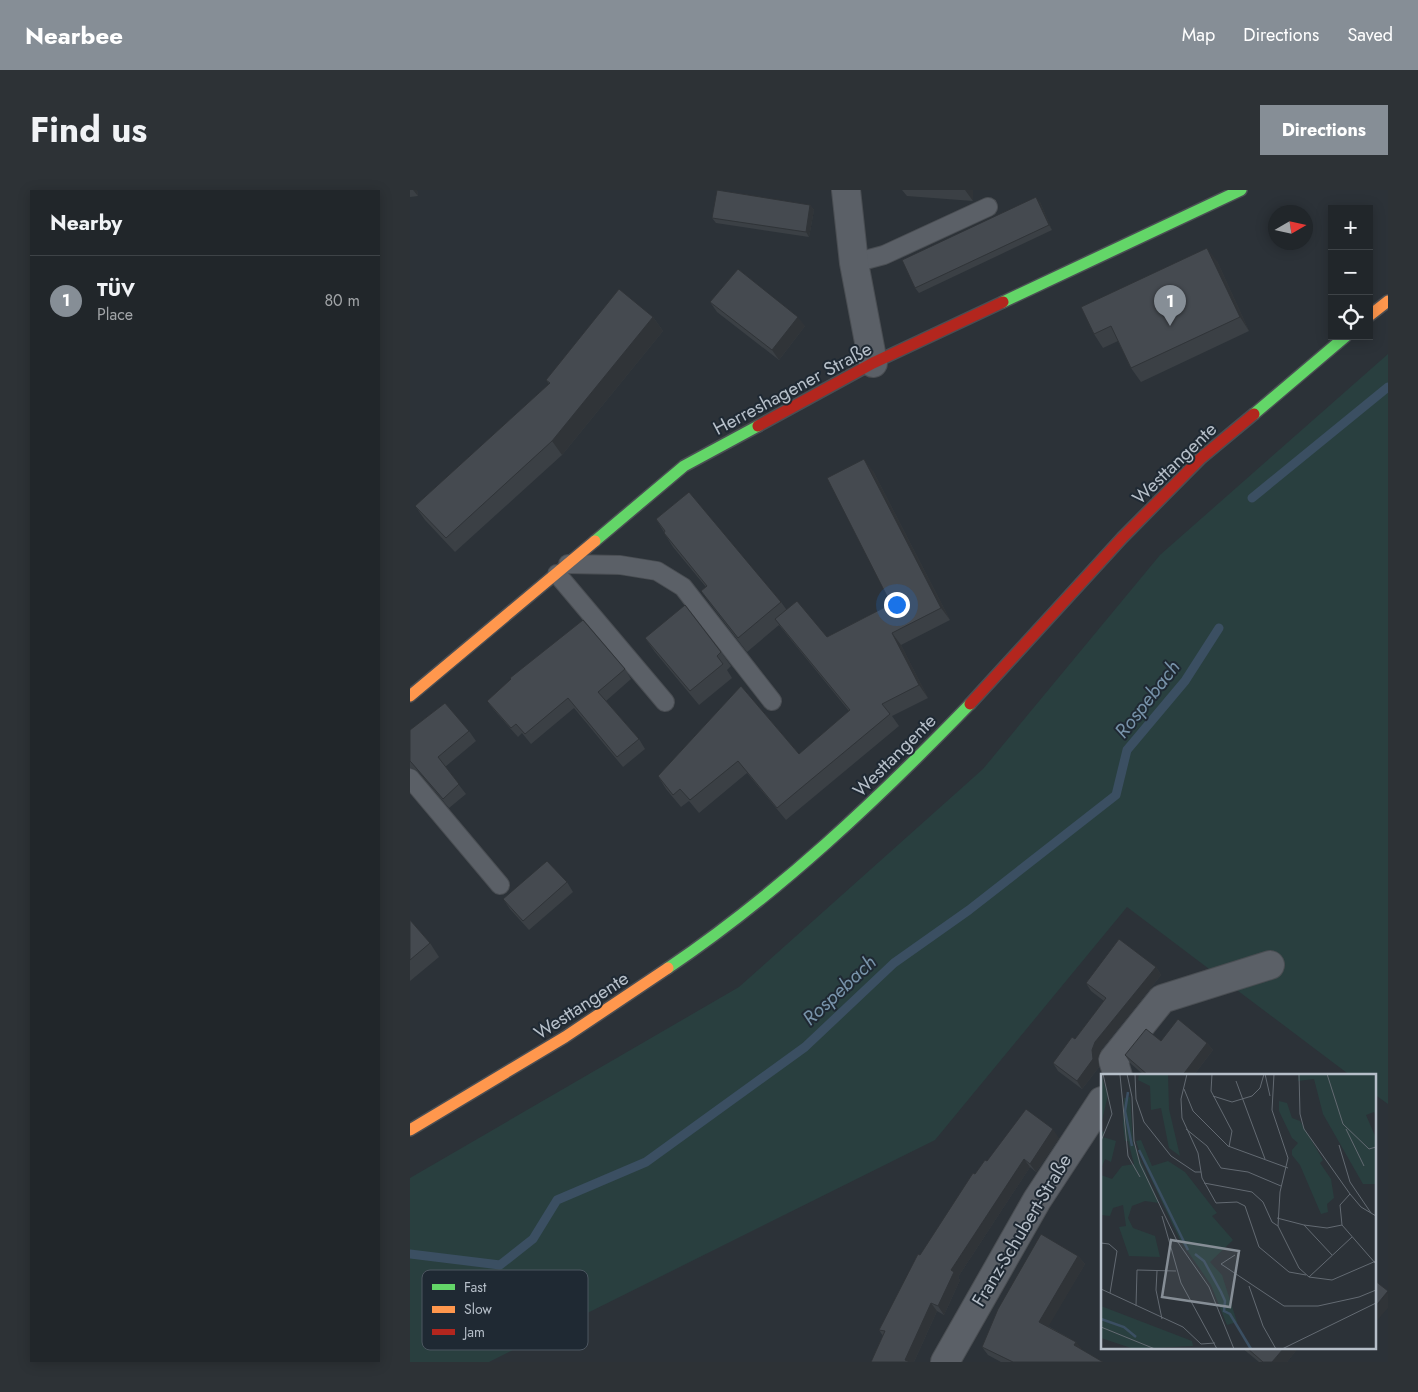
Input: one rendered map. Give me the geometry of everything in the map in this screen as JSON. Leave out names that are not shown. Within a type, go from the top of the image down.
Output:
[{"type":"main road","name":"Herreshagener Straße","points":[[410,696],[684,466],[874,363],[1241,190]]},
{"type":"main road","points":[[1373,313],[1388,301]]},
{"type":"main road","name":"Westtangente","points":[[410,1130],[565,1037],[690,953],[808,860],[902,774],[999,673],[1122,538],[1200,458],[1341,340]]},
{"type":"street","points":[[846,190],[854,263],[874,363]]},
{"type":"street","points":[[1117,1074],[1113,1060],[1162,999],[1270,965]]},
{"type":"street","name":"Franz-Schubert-Straße","points":[[945,1362],[1037,1200],[1101,1103]]},
{"type":"lane","points":[[854,263],[884,255],[988,208]]},
{"type":"lane","points":[[562,569],[620,565],[657,571],[683,588],[772,701]]},
{"type":"lane","points":[[562,569],[665,702]]},
{"type":"lane","points":[[410,778],[500,885]]},
{"type":"green space","points":[[1388,354],[1388,1104],[1376,1095],[1376,1074],[1348,1074],[1127,907],[935,1140],[588,1313],[588,1270],[422,1270],[422,1350],[513,1350],[489,1362],[410,1362],[410,1178],[739,987],[983,769],[1160,555]]},
{"type":"building","points":[[717,190],[810,205],[806,232],[712,218]]},
{"type":"building","points":[[1036,197],[1049,225],[915,288],[902,260]]},
{"type":"building","points":[[1207,248],[1240,317],[1131,368],[1111,326],[1094,334],[1081,307]]},
{"type":"building","points":[[738,269],[798,317],[772,350],[710,302]]},
{"type":"building","points":[[619,289],[653,317],[552,441],[446,538],[415,506],[550,383],[546,380]]},
{"type":"building","points":[[864,459],[941,608],[892,633],[919,685],[882,704],[890,714],[777,808],[738,761],[690,800],[680,789],[673,795],[658,776],[741,686],[799,754],[850,710],[775,619],[797,601],[827,637],[891,604],[827,478]]},
{"type":"building","points":[[689,492],[781,602],[738,638],[701,591],[707,586],[664,533],[665,531],[656,519]]},
{"type":"building","points":[[685,605],[721,652],[717,656],[723,664],[690,691],[645,638]]},
{"type":"building","points":[[583,620],[625,669],[598,692],[639,739],[617,757],[568,698],[525,734],[516,724],[511,728],[487,701],[510,678]]},
{"type":"building","points":[[445,703],[469,731],[438,757],[459,784],[443,799],[410,761],[410,730]]},
{"type":"building","points":[[547,861],[567,882],[523,921],[503,899]]},
{"type":"building","points":[[410,920],[430,943],[410,960]]},
{"type":"building","points":[[1119,939],[1156,967],[1095,1042],[1092,1050],[1093,1059],[1077,1081],[1053,1063],[1072,1037],[1075,1039],[1106,998],[1086,983]]},
{"type":"building","points":[[1178,1019],[1207,1043],[1184,1074],[1147,1074],[1125,1055],[1146,1029],[1161,1041]]},
{"type":"building","points":[[1026,1109],[1053,1129],[1030,1164],[1024,1159],[951,1270],[954,1272],[938,1306],[931,1303],[905,1360],[910,1362],[871,1362],[885,1331],[879,1330],[918,1254],[920,1255],[973,1173],[975,1174],[985,1160],[987,1161]]},
{"type":"building","points":[[1041,1234],[1078,1256],[1039,1322],[1076,1342],[1074,1345],[1103,1362],[1013,1362],[982,1347],[998,1309]]},
{"type":"building","points":[[1376,1282],[1388,1291],[1376,1306]]},
{"type":"building","points":[[1249,1350],[1282,1350],[1272,1362],[1263,1362]]},
{"type":"waterway","name":"Rospebach","points":[[1252,498],[1388,387]]},
{"type":"waterway","name":"Rospebach","points":[[410,1254],[500,1265],[533,1239],[557,1200],[646,1162],[805,1047],[894,963],[969,910],[1116,795],[1127,750],[1185,681],[1219,628]]},
{"type":"traffic: fast","points":[[1003,302],[1241,190]]},
{"type":"traffic: fast","points":[[1254,414],[1341,340]]},
{"type":"traffic: fast","points":[[595,541],[684,466],[758,426]]},
{"type":"traffic: fast","points":[[668,968],[749,909],[826,844],[970,704]]},
{"type":"traffic: slow","points":[[1373,313],[1388,301]]},
{"type":"traffic: slow","points":[[410,696],[595,541]]},
{"type":"traffic: slow","points":[[410,1130],[565,1037],[668,968]]},
{"type":"traffic: jam","points":[[758,426],[873,363],[1003,302]]},
{"type":"traffic: jam","points":[[970,704],[1122,538],[1201,458],[1254,414]]},
{"type":"place","name":"TÜV","points":[[1170,326]]}]
